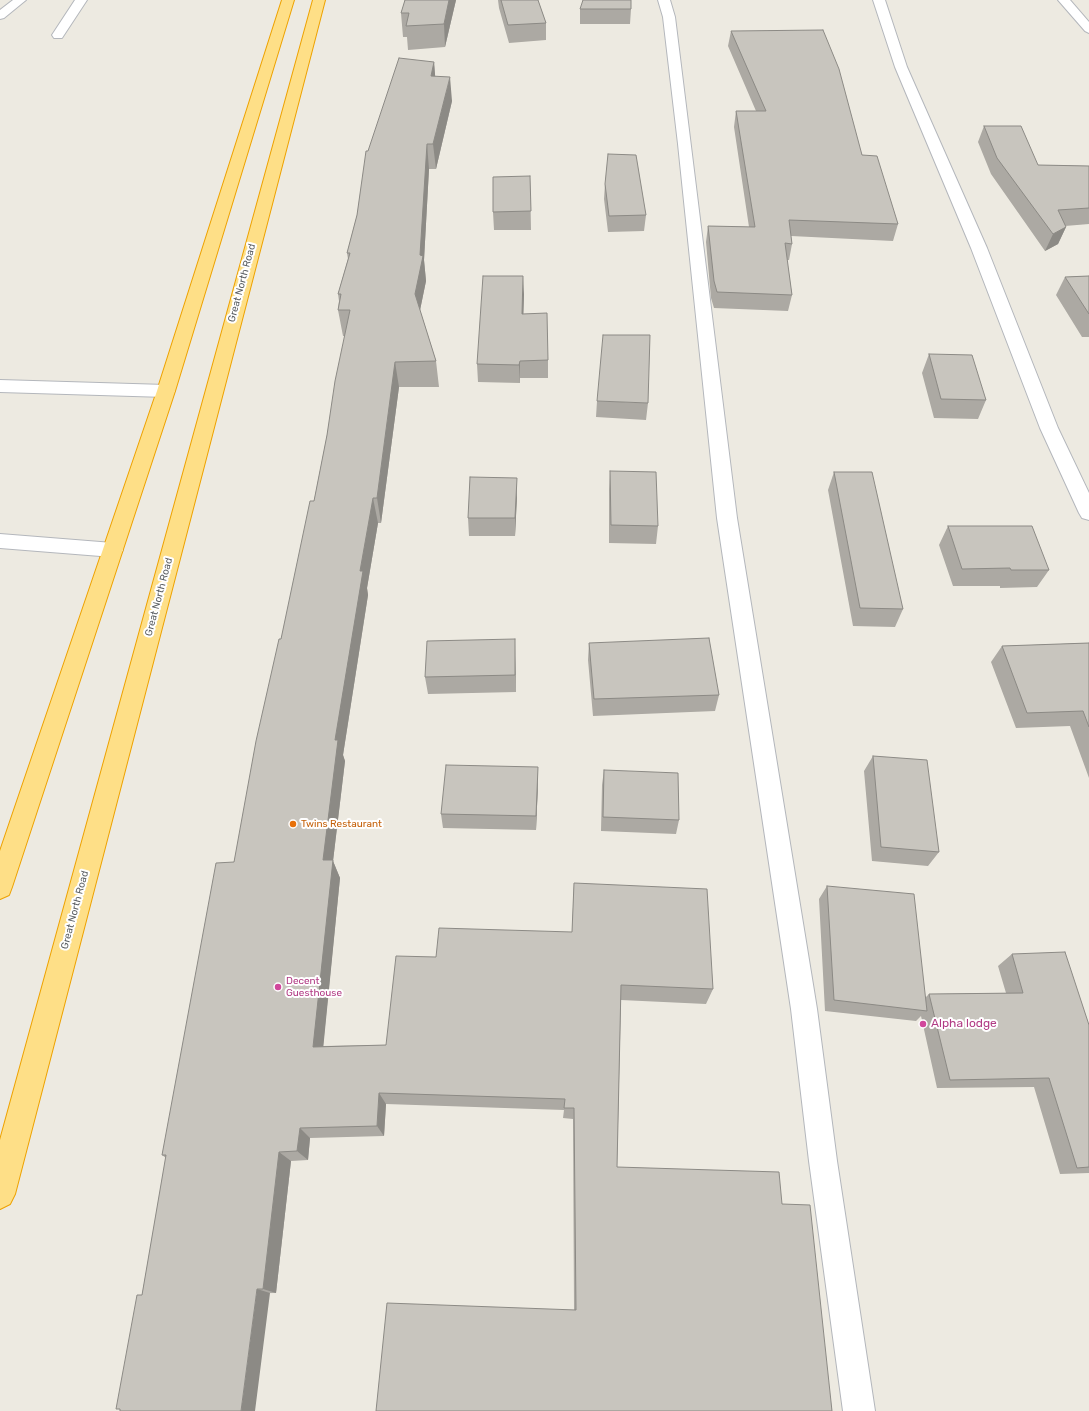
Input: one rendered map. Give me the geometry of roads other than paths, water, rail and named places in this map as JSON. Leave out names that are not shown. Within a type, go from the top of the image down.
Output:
[{"type":"highway","points":[[0,887],[166,391],[288,0]]},
{"type":"highway","name":"Great North Road","points":[[0,1194],[319,0]]},
{"type":"street","points":[[0,16],[20,0]]},
{"type":"street","points":[[58,35],[81,0]]},
{"type":"street","points":[[664,0],[669,17],[685,144],[727,518],[804,1009],[823,1161],[860,1411]]},
{"type":"street","points":[[879,0],[901,67],[979,248],[1049,428],[1089,514]]},
{"type":"street","points":[[1064,0],[1089,29]]},
{"type":"street","points":[[0,386],[166,391]]},
{"type":"street","points":[[0,541],[113,550]]},
{"type":"place","name":"Twins Restaurant","points":[[293,824]]},
{"type":"place","name":"Decent Guesthouse","points":[[278,987]]},
{"type":"place","name":"Alpha lodge","points":[[923,1024]]}]
